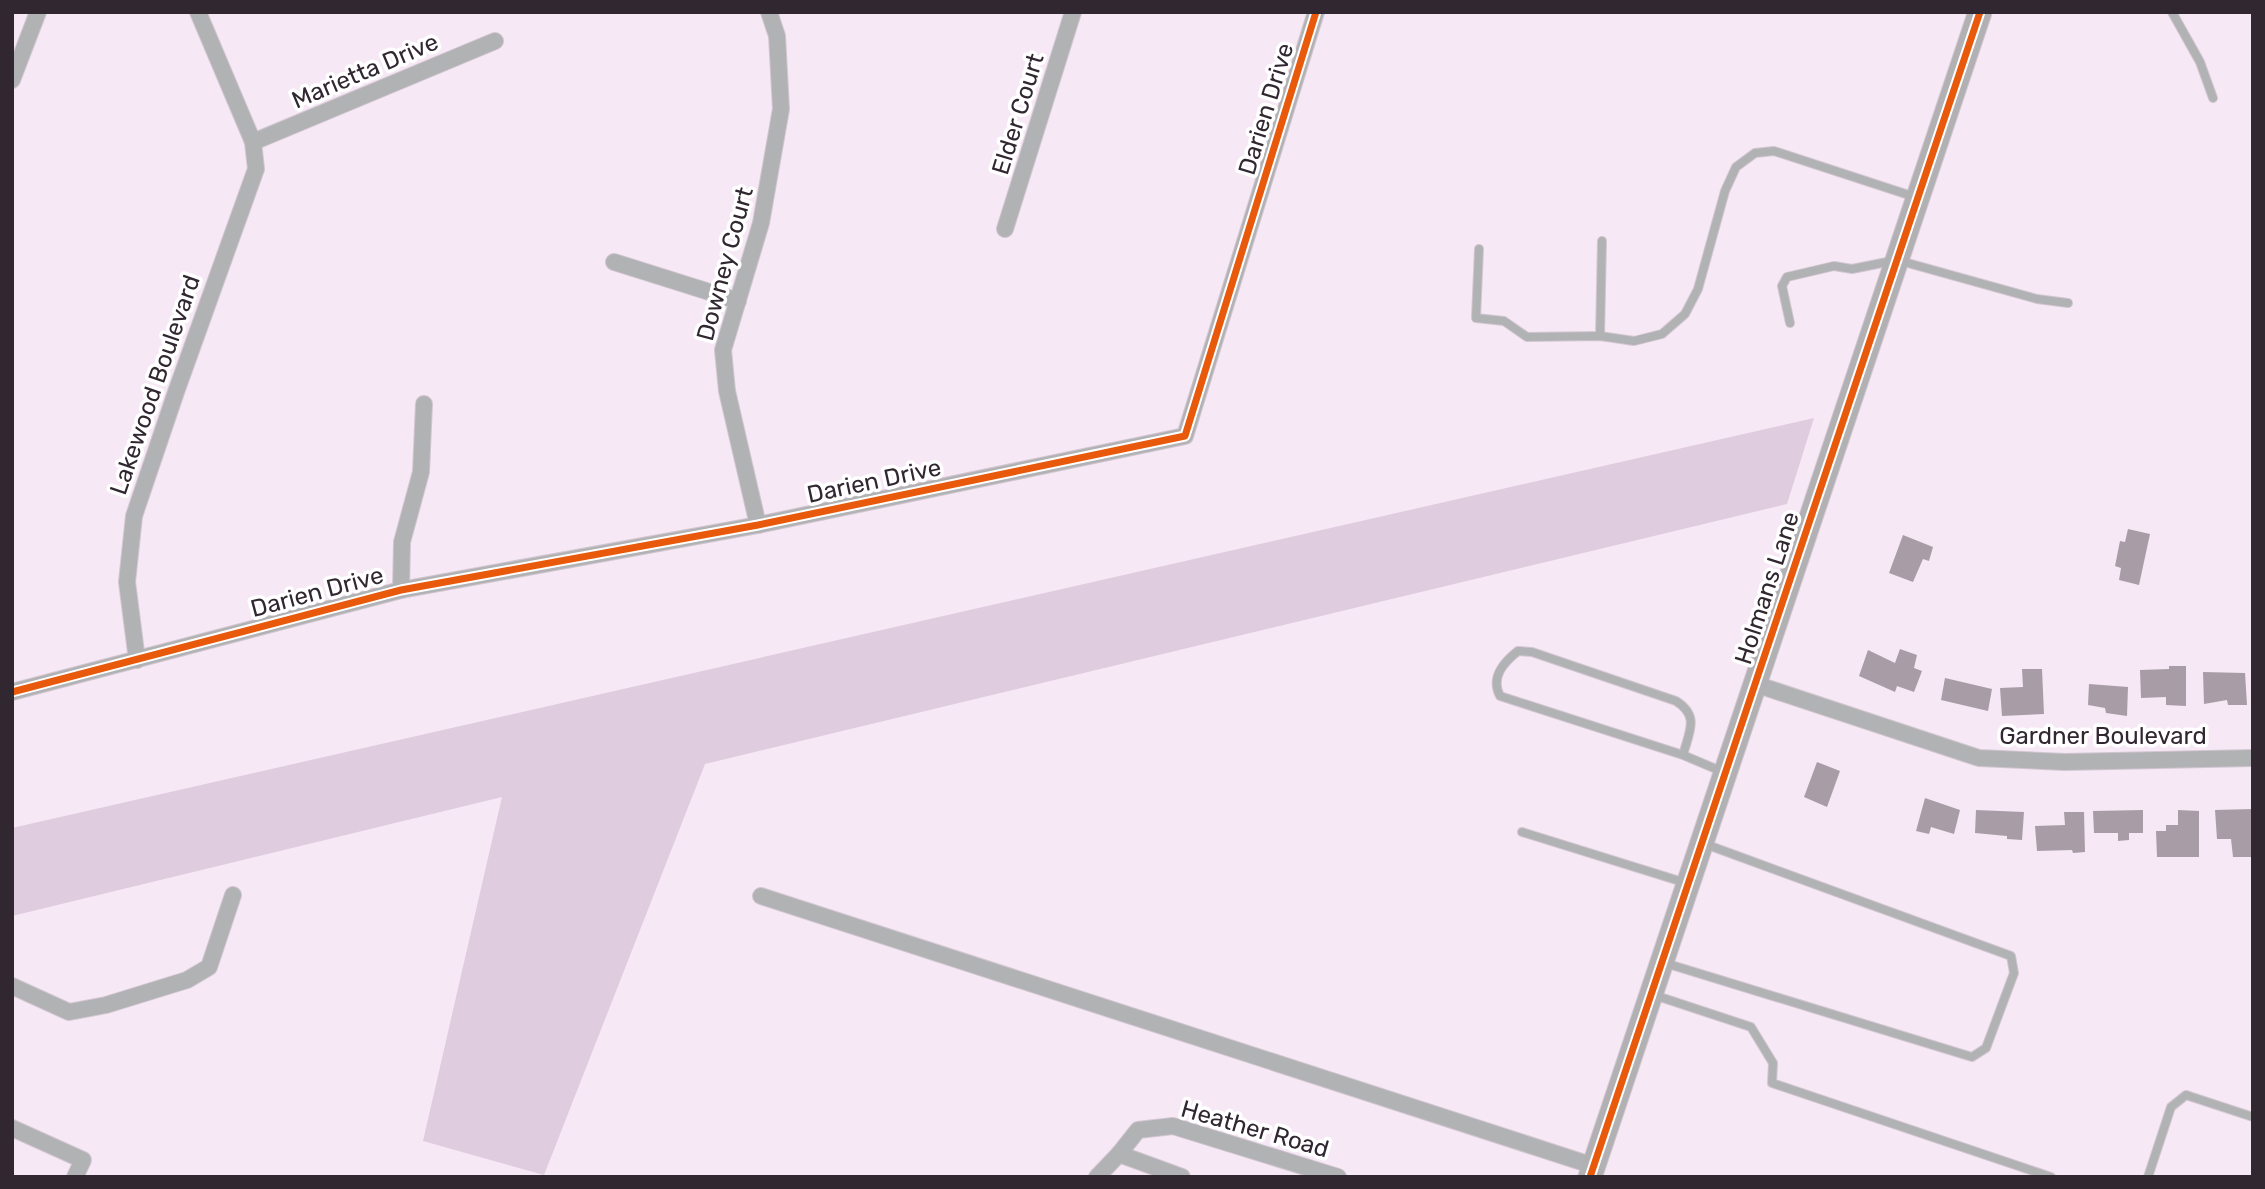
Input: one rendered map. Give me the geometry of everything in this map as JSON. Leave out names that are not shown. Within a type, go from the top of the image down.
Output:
[{"type":"main road","name":"Holmans Lane","points":[[1592,1171],[1980,12]]},
{"type":"street","points":[[12,80],[38,12]]},
{"type":"street","name":"Lakewood Boulevard","points":[[137,660],[127,582],[134,516],[256,169],[253,142],[198,12]]},
{"type":"street","name":"Downey Court","points":[[758,525],[726,377],[723,350],[761,223],[782,109],[777,36],[769,12]]},
{"type":"street","name":"Elder Court","points":[[1005,229],[1073,12]]},
{"type":"street","name":"Darien Drive","points":[[137,660],[401,590],[758,525],[1185,436],[1316,12]]},
{"type":"street","name":"Marietta Drive","points":[[253,142],[495,41]]},
{"type":"street","points":[[614,262],[737,301]]},
{"type":"street","points":[[401,590],[402,542],[421,471],[424,404]]},
{"type":"street","points":[[12,692],[137,660]]},
{"type":"street","name":"Gardner Boulevard","points":[[1755,684],[1979,758],[2065,762],[2253,758]]},
{"type":"street","points":[[12,986],[69,1012],[187,980],[209,967],[233,895]]},
{"type":"street","points":[[761,896],[1592,1171]]},
{"type":"street","name":"Heather Road","points":[[1097,1177],[1138,1130],[1173,1126],[1338,1177]]},
{"type":"street","points":[[12,1128],[83,1160],[75,1177]]},
{"type":"street","points":[[1119,1154],[1182,1177]]},
{"type":"lane","points":[[2172,12],[2200,62],[2213,99]]},
{"type":"lane","points":[[1479,249],[1476,318],[1504,321],[1527,337],[1600,336],[1634,341],[1662,334],[1685,314],[1698,289],[1725,191],[1736,167],[1755,153],[1774,151],[1918,198]]},
{"type":"lane","points":[[1600,336],[1602,241]]},
{"type":"lane","points":[[1790,323],[1782,286],[1787,276],[1834,266],[1852,269],[1897,260],[2037,299],[2068,303]]},
{"type":"lane","points":[[1683,755],[1692,725],[1691,715],[1686,707],[1676,701],[1532,652],[1518,650],[1502,665],[1497,689],[1500,696],[1683,755],[1726,773]]},
{"type":"lane","points":[[1522,832],[1689,884]]},
{"type":"lane","points":[[1662,962],[1972,1057],[1986,1048],[2014,973],[2011,956],[1702,843]]},
{"type":"lane","points":[[1651,995],[1751,1027],[1773,1063],[1772,1083],[2051,1177]]},
{"type":"lane","points":[[2148,1177],[2171,1107],[2186,1095],[2253,1117]]},
{"type":"shaded area","points":[[1814,418],[1787,504],[705,764],[544,1175],[423,1141],[502,797],[12,916],[12,828]]},
{"type":"building","points":[[2128,529],[2150,534],[2139,585],[2119,580],[2121,568],[2115,566],[2120,541],[2125,542]]},
{"type":"building","points":[[1903,535],[1933,547],[1929,561],[1923,559],[1913,582],[1889,573]]},
{"type":"building","points":[[1900,649],[1917,655],[1914,668],[1922,671],[1914,692],[1897,686],[1895,692],[1859,676],[1868,650],[1895,663]]},
{"type":"building","points":[[2169,666],[2186,666],[2186,706],[2166,705],[2166,697],[2141,698],[2140,670],[2169,669]]},
{"type":"building","points":[[2022,669],[2042,669],[2044,714],[2002,716],[2000,688],[2023,687]]},
{"type":"building","points":[[2203,672],[2245,673],[2247,705],[2228,705],[2227,700],[2204,704]]},
{"type":"building","points":[[1945,678],[1992,689],[1988,711],[1941,700]]},
{"type":"building","points":[[2089,684],[2128,687],[2127,716],[2106,713],[2105,708],[2088,705]]},
{"type":"building","points":[[1817,762],[1840,771],[1827,807],[1804,797]]},
{"type":"building","points":[[1925,798],[1960,810],[1954,834],[1931,827],[1929,834],[1916,831]]},
{"type":"building","points":[[2253,809],[2252,857],[2233,857],[2231,839],[2217,839],[2215,810]]},
{"type":"building","points":[[1976,810],[2024,812],[2022,840],[1975,833]]},
{"type":"building","points":[[2143,810],[2143,833],[2129,833],[2129,840],[2118,841],[2118,833],[2094,833],[2093,811]]},
{"type":"building","points":[[2178,810],[2199,811],[2199,857],[2157,857],[2156,831],[2166,831],[2166,825],[2178,825]]},
{"type":"building","points":[[2064,812],[2084,812],[2085,852],[2037,851],[2035,826],[2065,825]]},
{"type":"cycle path","points":[[12,692],[401,590],[758,525],[1185,436],[1316,12]]},
{"type":"cycle path","points":[[1590,1177],[1980,12]]}]
